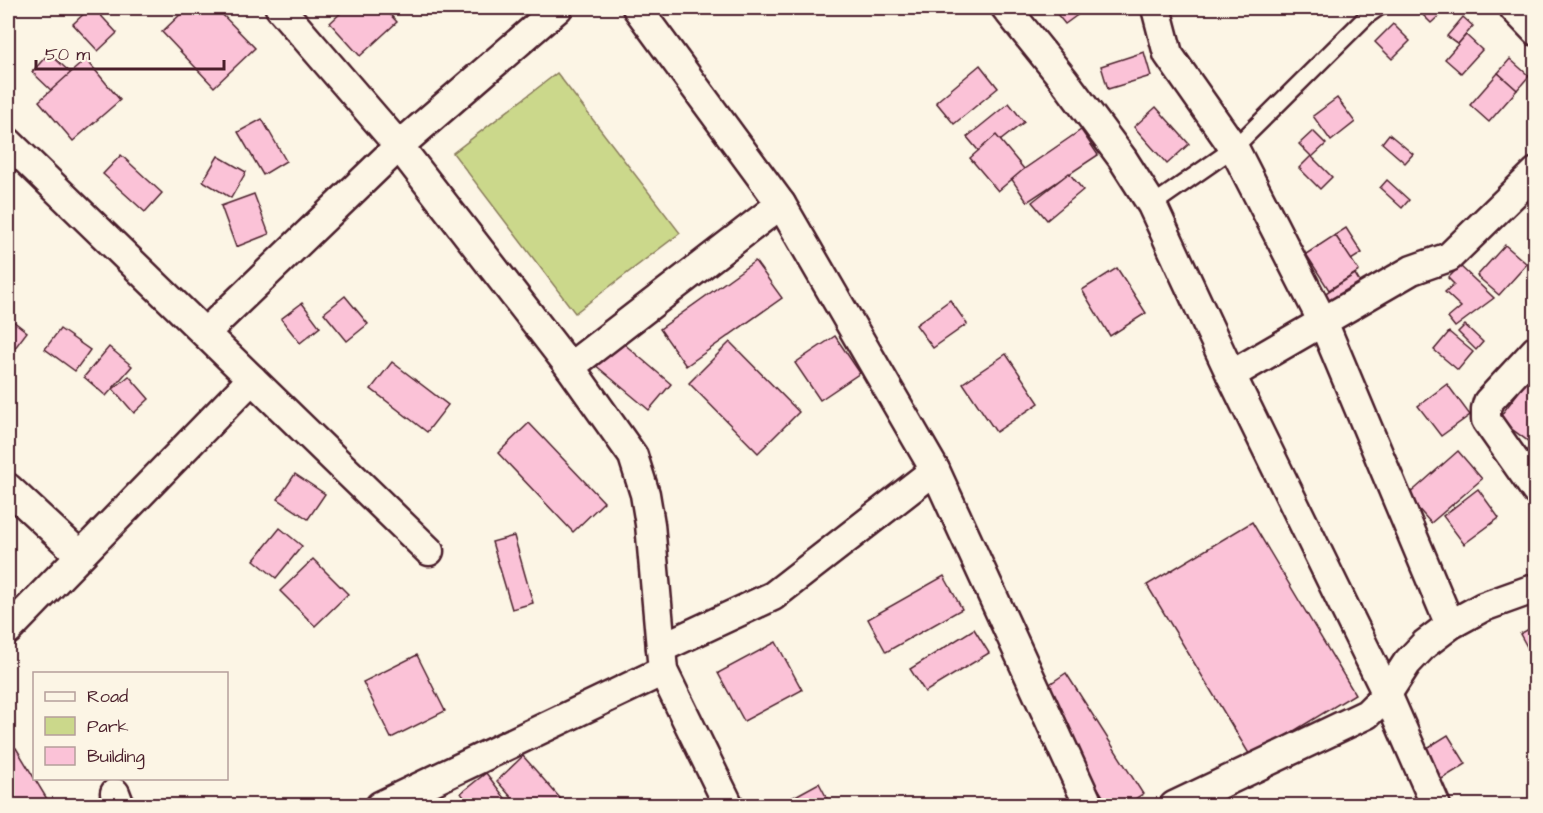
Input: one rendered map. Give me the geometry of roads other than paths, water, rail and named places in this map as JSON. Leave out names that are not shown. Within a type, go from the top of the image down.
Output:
[{"type":"street","points":[[280,8],[399,147],[570,367],[633,456],[645,494],[650,524],[662,659],[729,806]]},
{"type":"street","points":[[204,333],[399,147],[558,8]]},
{"type":"street","points":[[638,8],[781,204],[935,470],[1089,806]]},
{"type":"street","points":[[1006,8],[1103,132],[1152,205],[1231,375],[1387,694],[1436,806]]},
{"type":"street","points":[[1156,8],[1168,54],[1234,148],[1323,322],[1450,625]]},
{"type":"street","points":[[1514,8],[1536,31]]},
{"type":"street","points":[[8,142],[429,551]]},
{"type":"street","points":[[1231,375],[1412,270],[1449,257],[1536,172]]},
{"type":"street","points":[[570,367],[781,204]]},
{"type":"street","points":[[1536,350],[1488,402],[1485,409],[1486,420],[1536,491]]},
{"type":"street","points":[[8,630],[252,379]]},
{"type":"street","points":[[380,806],[662,659],[773,596],[935,470]]},
{"type":"street","points":[[8,488],[80,555]]},
{"type":"street","points":[[1174,806],[1367,714],[1387,694],[1407,663],[1425,644],[1450,625],[1483,607],[1536,588]]},
{"type":"lane","points":[[1152,205],[1234,148],[1368,15],[1378,8]]}]
